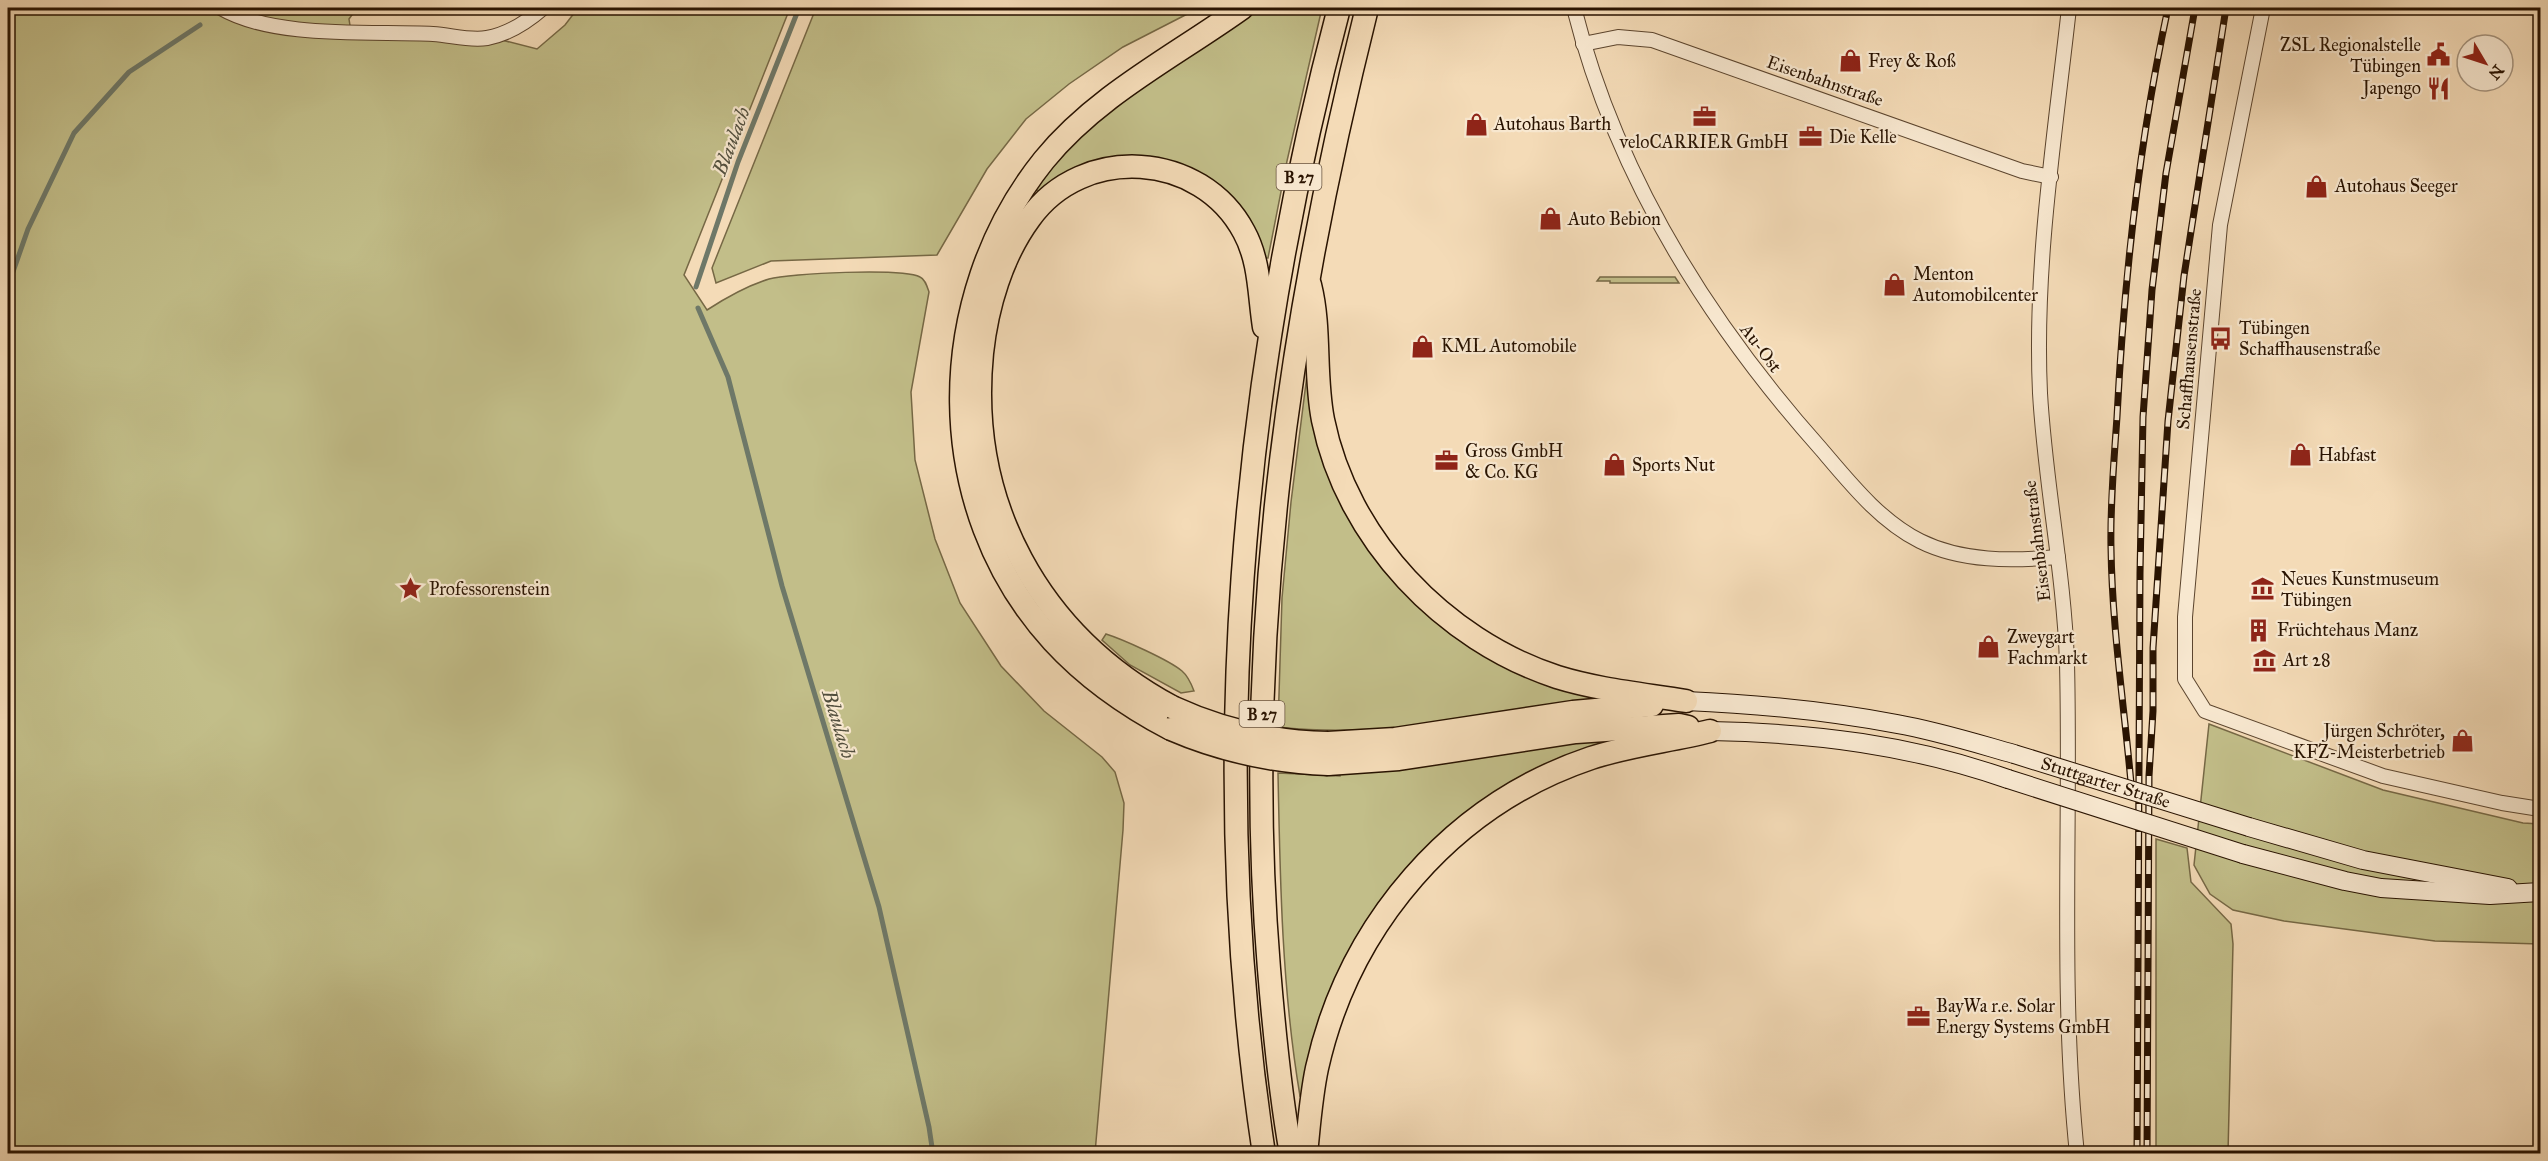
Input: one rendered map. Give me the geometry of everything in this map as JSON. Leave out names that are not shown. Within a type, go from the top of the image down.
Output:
[{"type":"highway","points":[[1242,8],[1112,96],[1065,137],[1045,159],[1011,207],[982,267],[969,315],[961,364],[960,414],[967,467],[978,512],[1006,575],[1043,630],[1113,695],[1172,718],[1227,750],[1249,755],[1301,763],[1328,753],[1378,741],[1573,712],[1686,701]]},
{"type":"highway","name":"B 27","points":[[1264,1154],[1249,1045],[1239,930],[1234,740],[1243,558],[1267,349],[1296,192],[1339,8]]},
{"type":"highway","name":"B 27","points":[[1291,1154],[1277,1050],[1266,930],[1261,744],[1274,520],[1291,378],[1308,275],[1332,152],[1367,8]]},
{"type":"highway","points":[[1172,718],[1078,638],[1041,593],[1005,526],[990,482],[981,424],[980,372],[989,313],[1004,265],[1016,240],[1030,217],[1055,192],[1075,179],[1099,170],[1127,166],[1150,167],[1189,178],[1214,195],[1236,219],[1248,240],[1255,261],[1267,349]]},
{"type":"highway","points":[[1308,275],[1317,314],[1316,363],[1319,392],[1331,447],[1350,496],[1362,518],[1402,574],[1461,628],[1525,665],[1593,687],[1686,701]]},
{"type":"highway","points":[[1328,753],[1399,759],[1609,729],[1679,725],[1710,731]]},
{"type":"highway","points":[[1306,1154],[1317,1069],[1342,989],[1375,925],[1423,865],[1455,835],[1495,805],[1544,777],[1612,751],[1710,731]]},
{"type":"main road","name":"Stuttgarter Straße","points":[[1686,701],[1752,704],[1844,715],[1909,726],[2014,754],[2249,827],[2373,862],[2423,873],[2492,883],[2521,891]]},
{"type":"main road","name":"Stuttgarter Straße","points":[[1710,731],[1795,734],[1884,745],[1954,762],[2243,854],[2345,881],[2381,888],[2490,895],[2521,891],[2541,892]]},
{"type":"street","points":[[221,8],[235,16],[284,27],[318,31],[437,34],[476,39],[490,37],[519,26],[543,8]]},
{"type":"street","name":"Au-Ost","points":[[1574,8],[1583,44],[1609,119],[1650,209],[1699,291],[1738,348],[1778,400],[1861,495],[1909,534],[1950,553],[2003,559],[2058,557]]},
{"type":"street","name":"Eisenbahnstraße","points":[[2069,8],[2041,285],[2040,367],[2048,477],[2067,662],[2068,983],[2077,1154]]},
{"type":"street","name":"Schaffhausenstraße","points":[[2263,8],[2220,225],[2185,617],[2185,679],[2205,711],[2383,776],[2502,803],[2541,808]]},
{"type":"street","name":"Eisenbahnstraße","points":[[1583,44],[1618,37],[1652,40],[2022,171],[2051,177]]},
{"type":"shaded area","points":[[8,8],[357,8],[349,19],[351,32],[490,37],[537,49],[565,25],[578,8],[790,8],[684,275],[707,310],[745,288],[781,277],[846,272],[892,273],[920,277],[926,283],[929,292],[911,392],[915,460],[935,539],[960,603],[1001,666],[1044,711],[1102,757],[1115,772],[1124,803],[1095,1153],[8,1153]]},
{"type":"shaded area","points":[[816,8],[1199,8],[1123,47],[1069,84],[1026,119],[987,169],[937,255],[771,261],[716,283],[712,268]]},
{"type":"shaded area","points":[[1256,8],[1322,8],[1287,161],[1268,258],[1264,258],[1250,221],[1243,212],[1138,156],[1117,156],[1095,161],[1040,193],[1035,189],[1063,153],[1114,105]]},
{"type":"shaded area","points":[[1600,277],[1675,277],[1679,283],[1610,283],[1610,281],[1597,281]]},
{"type":"shaded area","points":[[1307,375],[1309,375],[1316,418],[1416,598],[1611,698],[1486,718],[1403,728],[1320,730],[1278,727],[1282,598]]},
{"type":"shaded area","points":[[1106,634],[1176,666],[1186,675],[1194,691],[1181,693],[1130,665],[1102,640]]},
{"type":"shaded area","points":[[2209,724],[2383,790],[2523,823],[2540,824],[2540,944],[2435,941],[2284,921],[2233,910],[2210,894],[2194,865]]},
{"type":"shaded area","points":[[1610,737],[1611,743],[1415,860],[1305,1094],[1300,1096],[1286,976],[1281,895],[1278,773],[1340,776],[1340,773]]},
{"type":"shaded area","points":[[2156,839],[2187,848],[2191,882],[2231,924],[2233,944],[2228,1153],[2156,1153]]},
{"type":"waterway","name":"Blaulach","points":[[696,287],[738,162],[799,8]]},
{"type":"waterway","points":[[8,286],[28,229],[74,133],[129,72],[200,25]]},
{"type":"waterway","name":"Blaulach","points":[[698,308],[728,377],[782,586],[879,907],[929,1127],[933,1154]]},
{"type":"railway","points":[[2131,783],[2114,607],[2111,548],[2112,499],[2124,314],[2134,211],[2149,109],[2168,8]]},
{"type":"railway","points":[[2137,1154],[2143,417],[2152,290],[2166,173],[2195,8]]},
{"type":"railway","points":[[2147,1154],[2149,776],[2153,711],[2153,648],[2168,421],[2184,276],[2226,8]]},
{"type":"place","name":"ZSL Regionalstelle Tübingen","points":[[2439,55]]},
{"type":"place","name":"Frey & Roß","points":[[1850,61]]},
{"type":"place","name":"Japengo","points":[[2439,88]]},
{"type":"place","name":"veloCARRIER GmbH","points":[[1704,116]]},
{"type":"place","name":"Autohaus Barth","points":[[1476,124]]},
{"type":"place","name":"Die Kelle","points":[[1811,137]]},
{"type":"place","name":"Autohaus Seeger","points":[[2317,186]]},
{"type":"place","name":"Auto Bebion","points":[[1550,219]]},
{"type":"place","name":"Menton Automobilcenter","points":[[1895,284]]},
{"type":"place","name":"Tübingen Schaffhausenstraße","points":[[2221,338]]},
{"type":"place","name":"KML Automobile","points":[[1423,346]]},
{"type":"place","name":"Habfast","points":[[2300,455]]},
{"type":"place","name":"Gross GmbH & Co. KG","points":[[1447,461]]},
{"type":"place","name":"Sports Nut","points":[[1614,465]]},
{"type":"place","name":"Professorenstein","points":[[411,589]]},
{"type":"place","name":"Neues Kunstmuseum Tübingen","points":[[2263,589]]},
{"type":"place","name":"Früchtehaus Manz","points":[[2259,630]]},
{"type":"place","name":"Zweygart Fachmarkt","points":[[1989,647]]},
{"type":"place","name":"Art 28","points":[[2265,660]]},
{"type":"place","name":"Jürgen Schröter, KFZ-Meisterbetrieb","points":[[2463,741]]},
{"type":"place","name":"BayWa r.e. Solar Energy Systems GmbH","points":[[1918,1016]]}]
